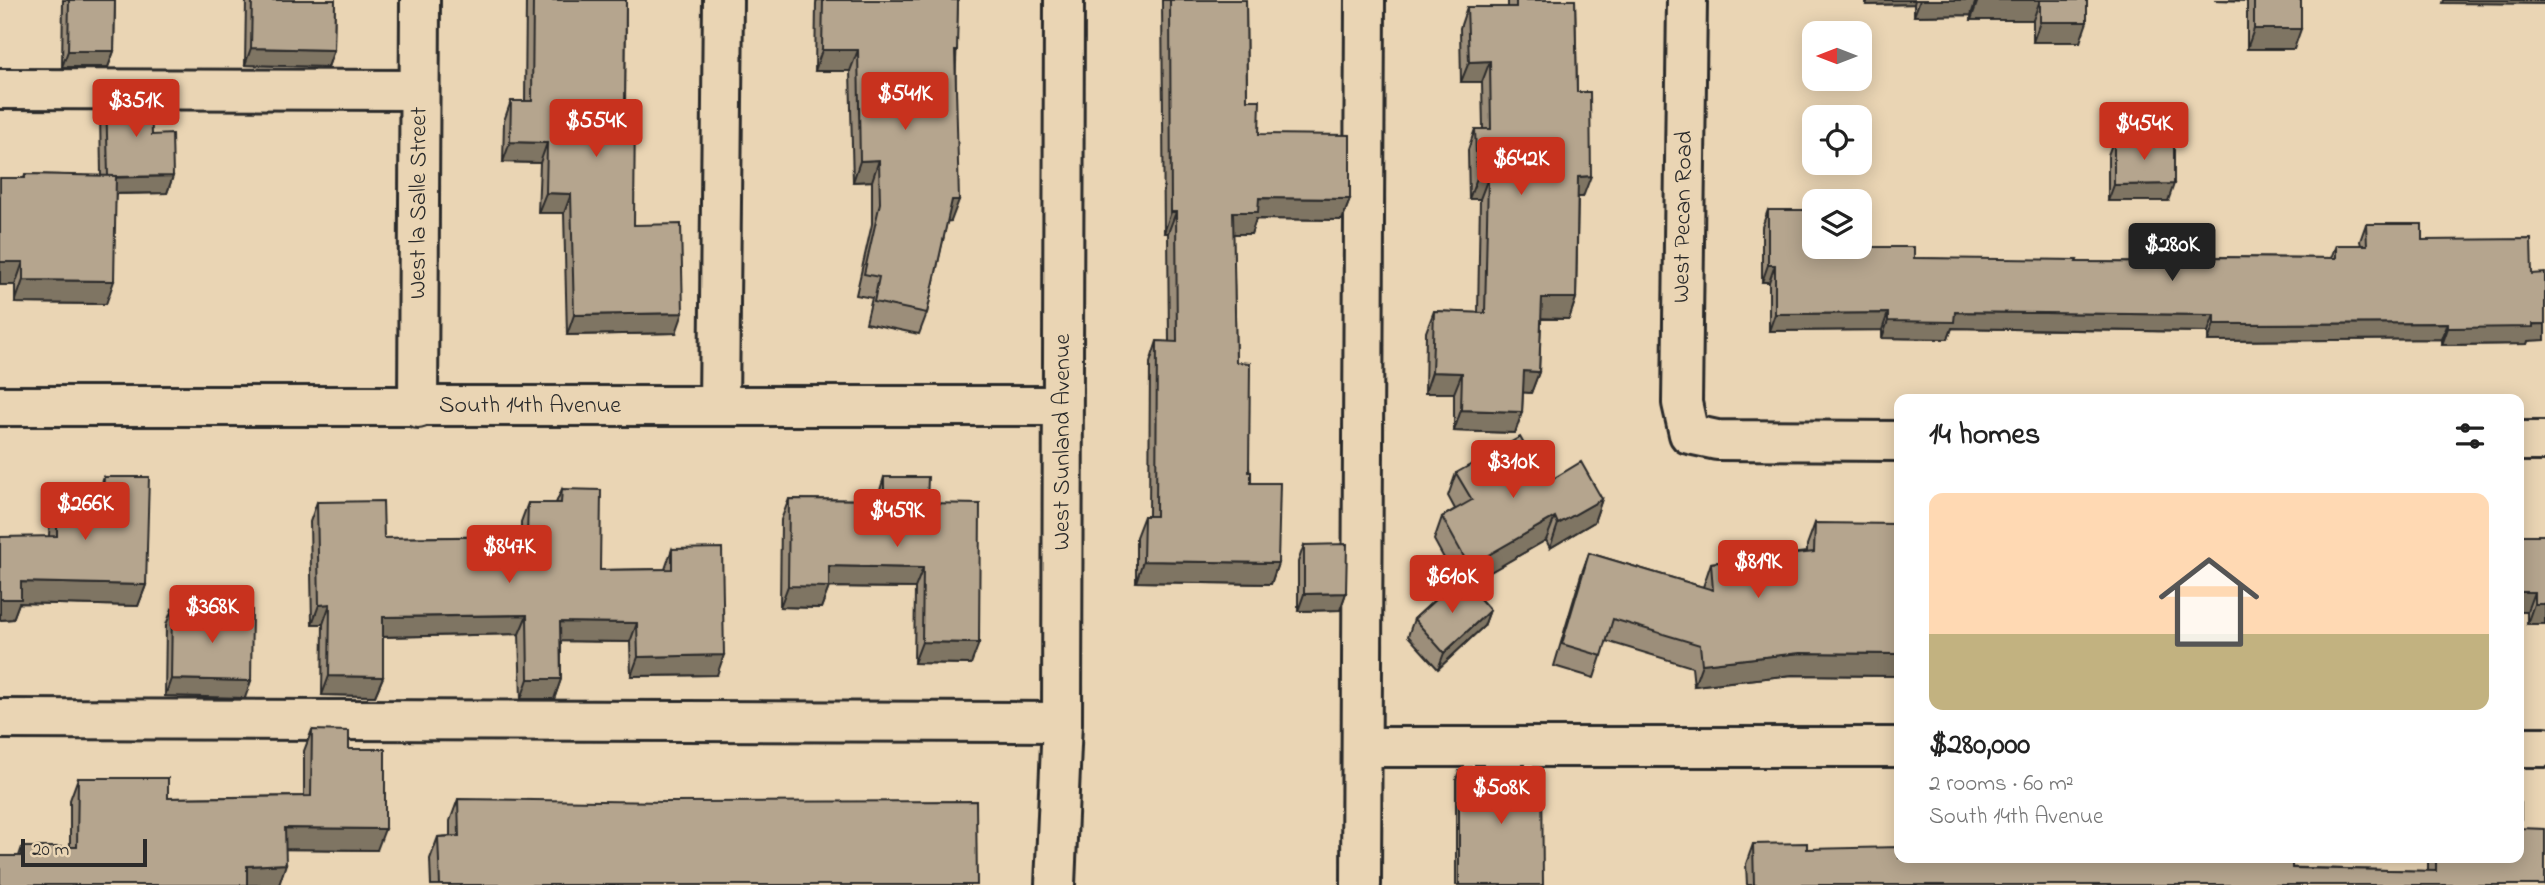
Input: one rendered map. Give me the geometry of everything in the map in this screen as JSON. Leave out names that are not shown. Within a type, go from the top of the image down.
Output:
[{"type":"street","name":"West la Salle Street","points":[[418,408],[420,0]]},
{"type":"street","points":[[719,406],[723,0]]},
{"type":"street","name":"West Sunland Avenue","points":[[1055,885],[1062,722],[1063,0]]},
{"type":"street","points":[[1360,885],[1364,0]]},
{"type":"street","name":"West Pecan Road","points":[[1687,0],[1682,403],[1689,434],[1717,440],[1894,441]]},
{"type":"street","points":[[0,89],[419,90]]},
{"type":"street","name":"South 14th Avenue","points":[[0,406],[1061,406]]},
{"type":"street","points":[[2524,441],[2545,441]]},
{"type":"street","points":[[0,719],[1062,722]]},
{"type":"street","points":[[1362,747],[1894,747]]},
{"type":"street","points":[[2524,747],[2545,747]]},
{"type":"building","points":[[69,0],[115,0],[114,51],[68,51]]},
{"type":"building","points":[[252,0],[335,0],[334,50],[251,48]]},
{"type":"building","points":[[533,0],[626,0],[625,103],[635,103],[634,225],[681,224],[683,313],[574,315],[571,194],[546,193],[547,143],[510,142],[511,101],[532,101]]},
{"type":"building","points":[[823,0],[958,0],[955,51],[959,200],[952,200],[927,313],[874,302],[879,277],[864,274],[880,203],[879,160],[860,161],[858,50],[822,50]]},
{"type":"building","points":[[1170,0],[1246,0],[1247,100],[1260,100],[1259,134],[1350,135],[1350,199],[1259,198],[1258,212],[1233,212],[1236,362],[1250,363],[1249,472],[1251,483],[1280,483],[1278,563],[1143,561],[1144,516],[1156,516],[1157,341],[1177,342],[1176,212],[1171,212]]},
{"type":"building","points":[[1516,0],[1575,0],[1577,92],[1590,92],[1591,176],[1578,177],[1576,298],[1542,298],[1539,372],[1524,371],[1522,412],[1461,410],[1462,373],[1432,372],[1434,311],[1485,313],[1488,178],[1477,178],[1475,129],[1491,129],[1490,61],[1469,62],[1467,7],[1516,7]]},
{"type":"building","points":[[2040,0],[2087,0],[2087,22],[2040,22]]},
{"type":"building","points":[[2254,0],[2301,0],[2301,29],[2254,29]]},
{"type":"building","points":[[106,94],[151,95],[152,135],[172,134],[173,176],[108,176]]},
{"type":"building","points":[[2174,138],[2174,184],[2114,185],[2114,139]]},
{"type":"building","points":[[25,174],[116,176],[114,281],[23,280],[23,262],[0,262],[0,178],[25,178]]},
{"type":"building","points":[[1768,210],[1802,210],[1802,259],[1872,259],[1872,247],[1914,247],[1914,258],[2077,260],[2076,262],[2215,263],[2215,257],[2336,258],[2336,245],[2367,245],[2366,224],[2422,224],[2422,240],[2531,239],[2532,274],[2545,273],[2545,324],[2533,324],[2533,327],[2448,328],[2448,323],[2214,324],[2214,315],[1955,312],[1954,322],[1888,321],[1888,313],[1775,314],[1775,265],[1768,265]]},
{"type":"building","points":[[1520,437],[1546,483],[1581,462],[1602,499],[1558,524],[1555,517],[1469,566],[1442,517],[1472,500],[1456,473]]},
{"type":"building","points":[[104,477],[149,477],[146,585],[21,582],[21,599],[0,599],[0,537],[57,536],[57,495],[103,496]]},
{"type":"building","points":[[884,477],[928,477],[927,503],[980,504],[979,643],[922,642],[923,568],[829,566],[829,587],[788,586],[789,499],[884,500]]},
{"type":"building","points":[[562,489],[601,490],[600,570],[672,569],[672,549],[722,548],[724,655],[638,657],[637,623],[560,622],[561,679],[528,679],[527,615],[383,617],[383,677],[329,676],[330,604],[319,605],[317,502],[383,501],[384,538],[527,536],[528,503],[561,503]]},
{"type":"building","points":[[1815,523],[1894,524],[1894,654],[1800,653],[1702,664],[1700,645],[1613,619],[1602,656],[1562,644],[1589,553],[1713,590],[1711,563],[1814,552]]},
{"type":"building","points":[[2524,535],[2545,535],[2545,604],[2534,604],[2534,592],[2524,592]]},
{"type":"building","points":[[1347,544],[1346,593],[1304,594],[1304,545]]},
{"type":"building","points":[[1460,577],[1490,610],[1444,653],[1414,619]]},
{"type":"building","points":[[172,609],[252,610],[251,681],[171,679]]},
{"type":"building","points":[[312,730],[349,731],[349,749],[385,749],[385,829],[285,828],[286,864],[247,866],[247,885],[0,885],[0,856],[22,856],[22,847],[77,847],[78,778],[168,778],[168,798],[311,796]]},
{"type":"building","points":[[1475,765],[1525,765],[1525,771],[1542,771],[1543,885],[1459,885],[1459,771],[1475,771]]},
{"type":"building","points":[[458,799],[667,802],[976,801],[977,885],[440,885],[438,837],[459,836]]},
{"type":"building","points":[[2524,828],[2545,829],[2545,885],[1754,885],[1753,844],[1807,843],[1807,849],[1894,847],[1894,863],[2292,863],[2292,868],[2436,871],[2436,863],[2524,863]]}]
